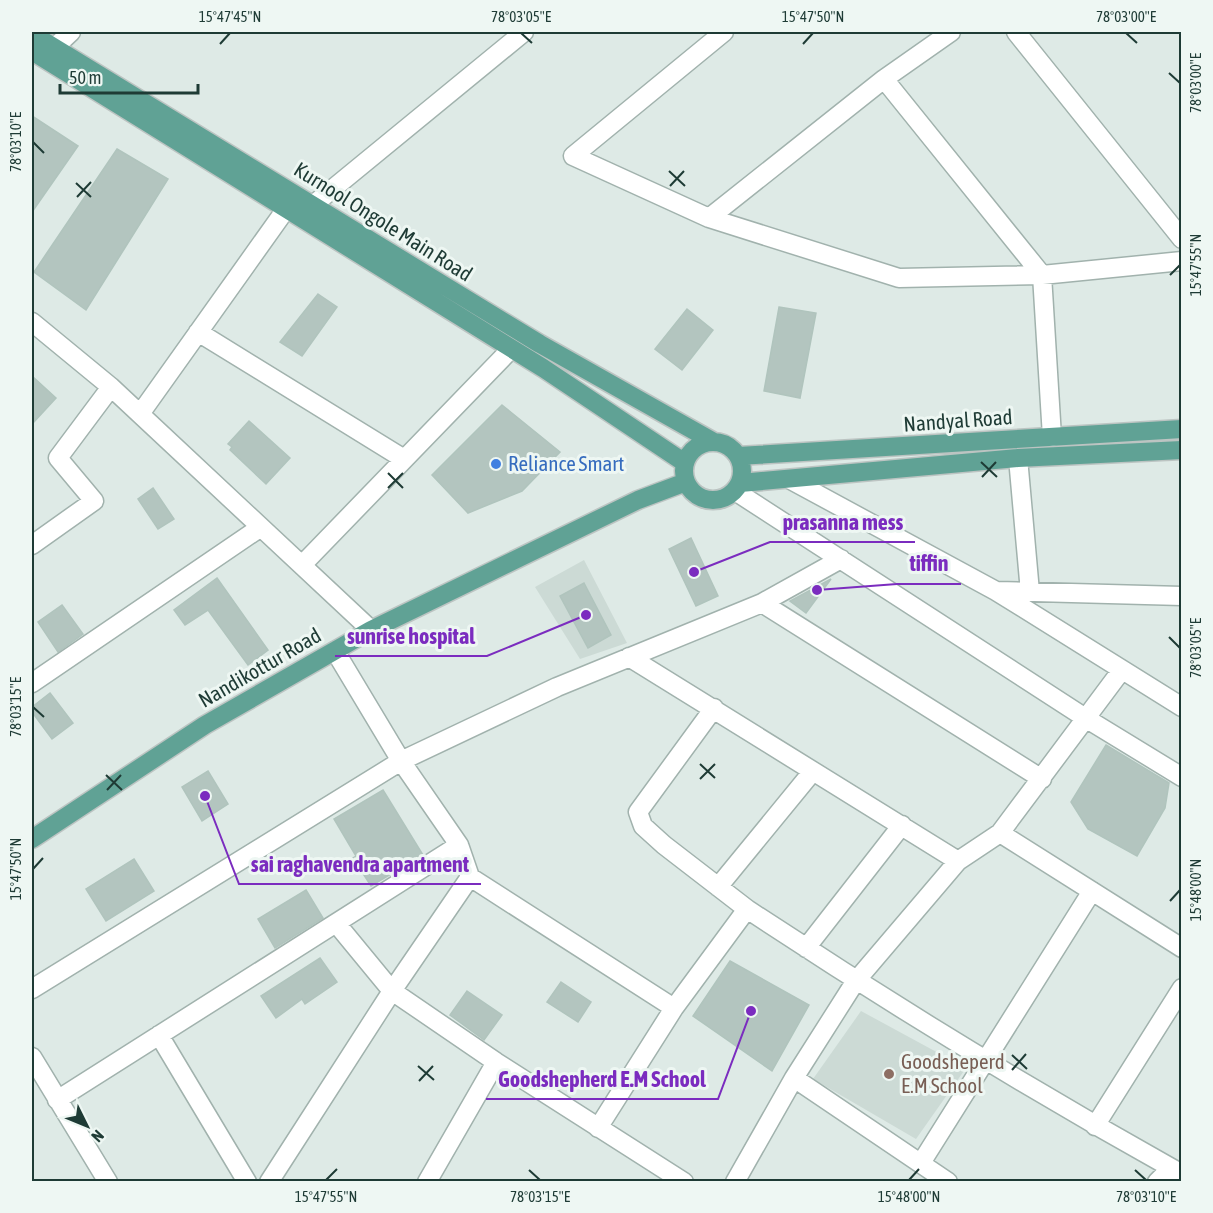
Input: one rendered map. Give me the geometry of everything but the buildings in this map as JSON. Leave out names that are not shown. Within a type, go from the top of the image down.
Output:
[{"type":"main road","name":"Kurnool Ongole Main Road","points":[[32,34],[540,344],[714,442]]},
{"type":"main road","name":"Kurnool Ongole Main Road","points":[[32,51],[511,348],[685,463]]},
{"type":"main road","name":"Nandyal Road","points":[[738,456],[1182,429]]},
{"type":"main road","points":[[714,442],[724,444],[738,456],[742,473],[737,487],[718,500],[708,500],[691,490],[686,482],[685,463],[696,448],[714,442]]},
{"type":"main road","name":"Nandyal Road","points":[[737,487],[1018,458],[1182,450]]},
{"type":"main road","name":"Nandikottur Road","points":[[32,839],[205,725],[371,630],[638,500],[686,482]]},
{"type":"street","points":[[54,48],[72,32]]},
{"type":"street","points":[[314,205],[524,32]]},
{"type":"street","points":[[724,32],[573,156],[709,218],[899,278],[1042,275],[1182,261]]},
{"type":"street","points":[[709,218],[884,79],[951,32]]},
{"type":"street","points":[[1016,32],[1182,239]]},
{"type":"street","points":[[884,79],[1042,275],[1053,437]]},
{"type":"street","points":[[140,414],[286,209]]},
{"type":"street","points":[[32,322],[111,387],[371,630]]},
{"type":"street","points":[[198,332],[404,459]]},
{"type":"street","points":[[302,565],[511,348]]},
{"type":"street","points":[[32,545],[94,501],[58,458],[111,387]]},
{"type":"street","points":[[1018,458],[1030,592]]},
{"type":"street","points":[[791,480],[996,591],[1182,707]]},
{"type":"street","points":[[737,487],[841,559],[1087,719],[1182,777]]},
{"type":"street","points":[[32,683],[261,527]]},
{"type":"street","points":[[32,989],[401,761],[629,657],[762,603],[841,559]]},
{"type":"street","points":[[996,591],[1182,596]]},
{"type":"street","points":[[762,603],[1042,779]]},
{"type":"street","points":[[335,651],[401,761],[459,845],[470,877],[674,1008]]},
{"type":"street","points":[[629,657],[958,861]]},
{"type":"street","points":[[735,1182],[794,1078],[855,982],[958,861],[1000,833],[1121,671]]},
{"type":"street","points":[[714,708],[638,812],[643,826],[747,909],[855,982],[1095,1126],[1176,1171]]},
{"type":"street","points":[[718,887],[813,771]]},
{"type":"street","points":[[806,948],[902,825]]},
{"type":"street","points":[[1000,833],[1182,948]]},
{"type":"street","points":[[57,1100],[459,845]]},
{"type":"street","points":[[269,1182],[392,991],[470,877]]},
{"type":"street","points":[[921,1163],[1092,891]]},
{"type":"street","points":[[598,1128],[674,1008],[747,909]]},
{"type":"street","points":[[336,923],[392,991],[496,1062],[684,1182]]},
{"type":"street","points":[[1095,1126],[1182,988]]},
{"type":"street","points":[[159,1035],[248,1182]]},
{"type":"street","points":[[32,1057],[108,1182]]},
{"type":"street","points":[[427,1182],[496,1062]]},
{"type":"street","points":[[794,1078],[948,1182]]},
{"type":"street","points":[[1157,1182],[1176,1171]]},
{"type":"shaded area","points":[[584,560],[627,643],[580,659],[535,587]]},
{"type":"shaded area","name":"Goodsheperd E.M School","points":[[861,1011],[966,1068],[916,1139],[813,1079]]},
{"type":"place","name":"Reliance Smart","points":[[496,464]]},
{"type":"place","name":"prasanna mess","points":[[694,572]]},
{"type":"place","name":"tiffin","points":[[817,590]]},
{"type":"place","name":"sunrise hospital","points":[[586,615]]},
{"type":"place","name":"sai raghavendra apartment","points":[[205,796]]},
{"type":"place","name":"Goodshepherd E.M School","points":[[751,1011]]},
{"type":"place","name":"Goodsheperd E.M School","points":[[889,1074]]}]
